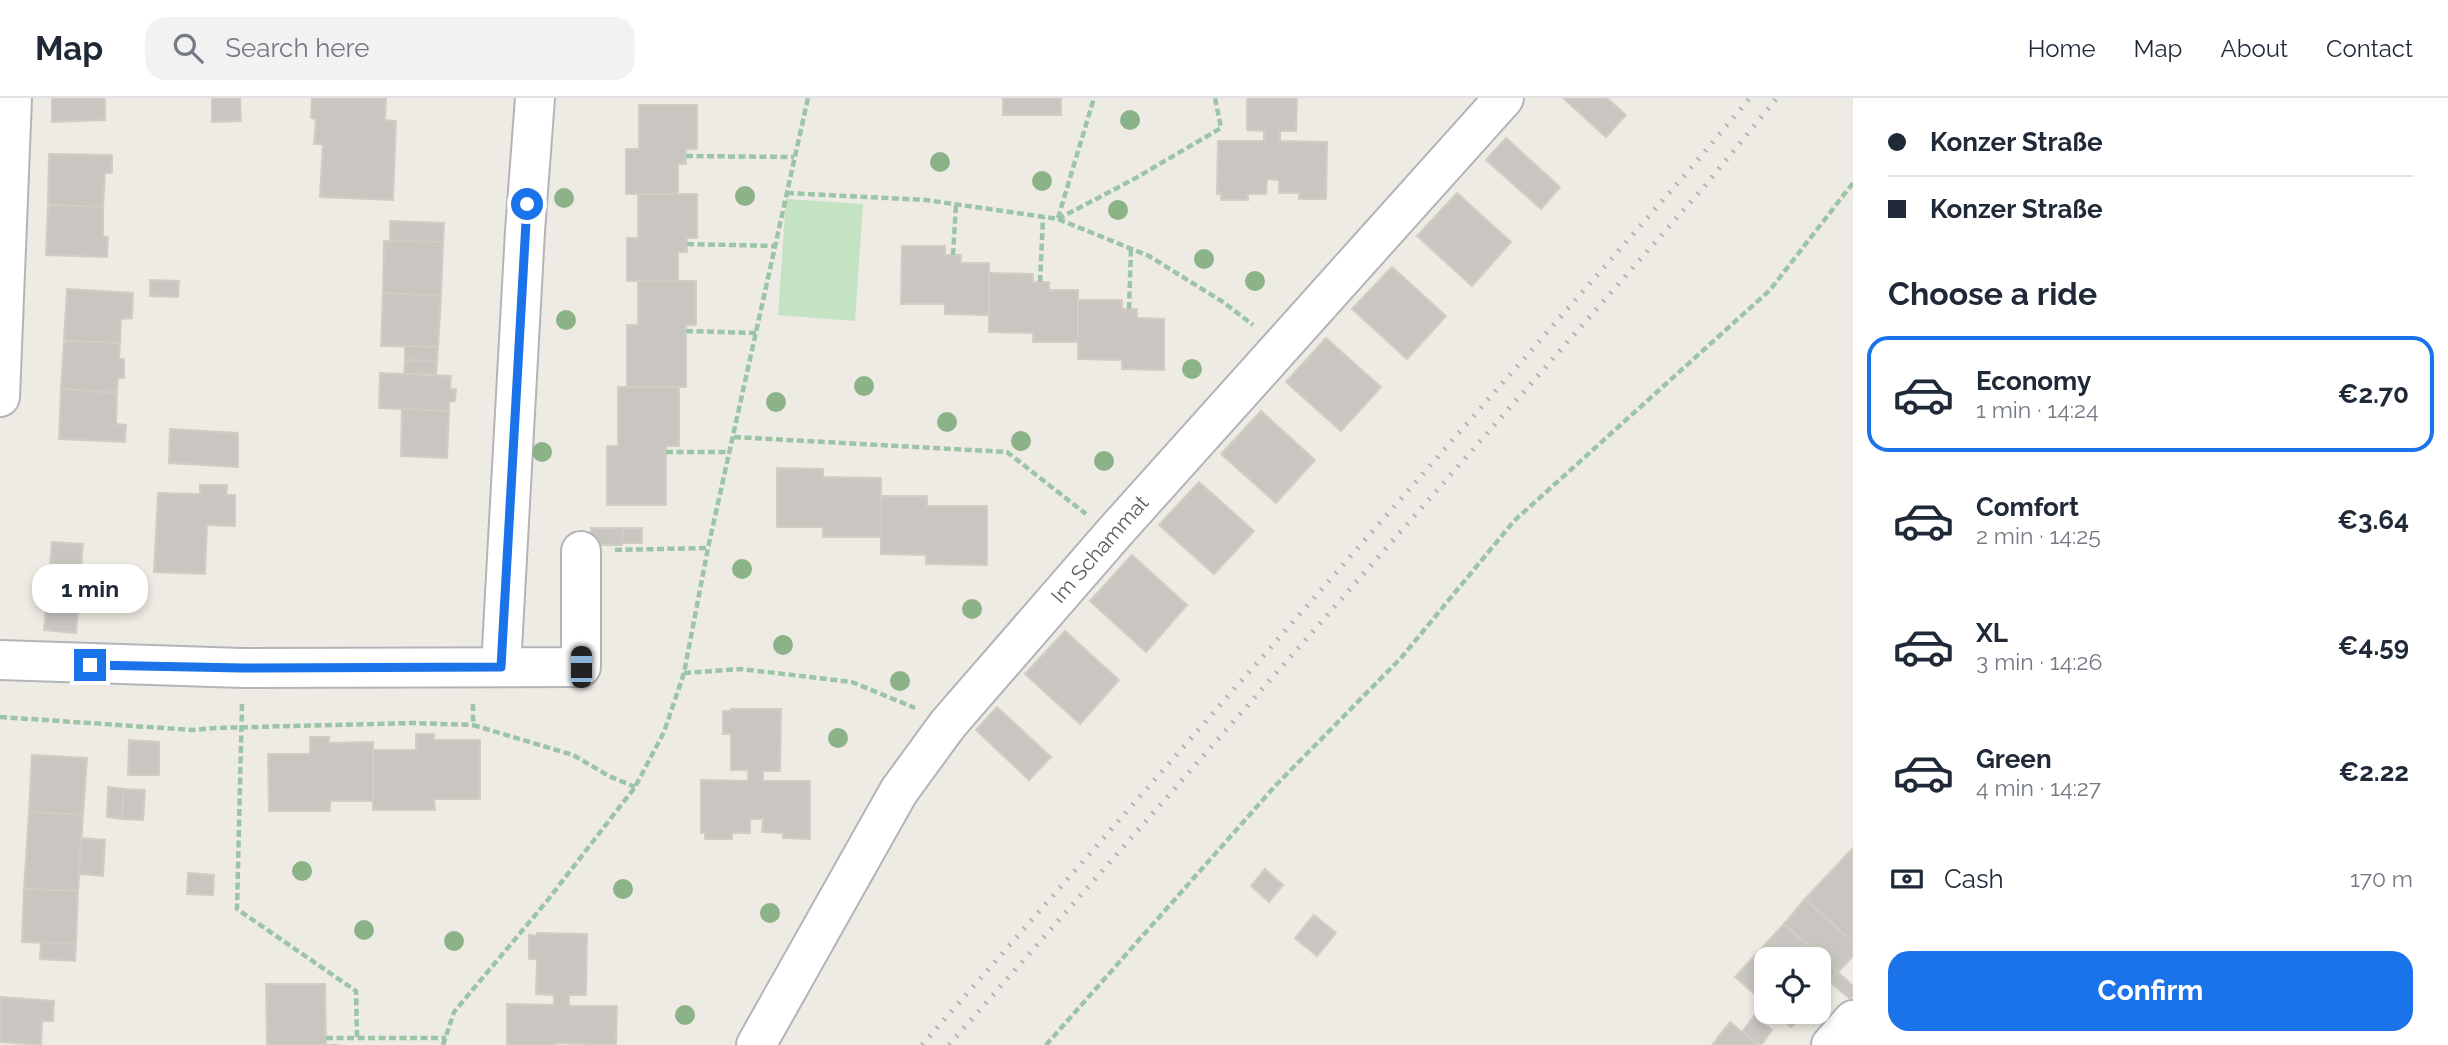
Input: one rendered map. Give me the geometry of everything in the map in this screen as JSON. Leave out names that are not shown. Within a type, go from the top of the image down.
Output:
[{"type":"street","points":[[0,397],[12,98]]},
{"type":"street","points":[[486,667],[536,98]]},
{"type":"street","name":"Im Schammat","points":[[756,1045],[899,791],[948,724],[1112,534],[1504,98]]},
{"type":"street","points":[[0,660],[242,668],[581,667],[581,551]]},
{"type":"street","points":[[1831,1045],[1853,1020]]},
{"type":"path","points":[[443,1045],[454,1012],[547,901],[635,787],[664,732],[684,673],[708,548],[808,98]]},
{"type":"path","points":[[1058,219],[1094,98]]},
{"type":"path","points":[[1058,219],[1134,179],[1221,128],[1215,98]]},
{"type":"path","points":[[686,156],[794,157]]},
{"type":"path","points":[[1046,1045],[1276,785],[1401,657],[1514,521],[1770,290],[1853,183]]},
{"type":"path","points":[[787,192],[926,200],[1058,219],[1149,256],[1223,302],[1282,346]]},
{"type":"path","points":[[953,255],[956,204]]},
{"type":"path","points":[[1040,282],[1043,217]]},
{"type":"path","points":[[687,244],[775,246]]},
{"type":"path","points":[[1129,309],[1131,248]]},
{"type":"path","points":[[686,331],[756,333]]},
{"type":"path","points":[[734,437],[1007,452],[1112,534]]},
{"type":"path","points":[[666,452],[731,452]]},
{"type":"path","points":[[581,551],[708,548]]},
{"type":"path","points":[[473,725],[486,667]]},
{"type":"path","points":[[684,673],[741,669],[852,682],[948,724]]},
{"type":"path","points":[[0,718],[193,730],[413,723],[473,725],[573,755],[609,776],[635,787]]},
{"type":"path","points":[[242,727],[237,909],[356,991],[357,1037]]},
{"type":"path","points":[[326,1038],[446,1038]]},
{"type":"green space","points":[[786,199],[863,204],[855,321],[778,315]]},
{"type":"building","points":[[52,98],[105,98],[105,120],[52,122]]},
{"type":"building","points":[[212,98],[240,98],[241,121],[212,122]]},
{"type":"building","points":[[312,98],[386,98],[385,120],[396,121],[393,200],[320,197],[323,144],[314,144],[316,119],[311,118]]},
{"type":"building","points":[[1003,98],[1061,98],[1061,115],[1003,115]]},
{"type":"building","points":[[1247,98],[1297,98],[1296,131],[1280,131],[1280,141],[1327,142],[1326,199],[1299,199],[1299,193],[1279,193],[1279,180],[1267,179],[1266,194],[1248,194],[1248,200],[1221,200],[1221,194],[1217,194],[1218,141],[1264,141],[1264,131],[1247,130]]},
{"type":"building","points":[[1563,98],[1607,98],[1626,115],[1606,137]]},
{"type":"building","points":[[639,105],[697,105],[697,149],[686,149],[686,164],[678,164],[678,194],[626,194],[626,149],[639,149]]},
{"type":"building","points":[[1506,138],[1560,187],[1541,209],[1486,160]]},
{"type":"building","points":[[49,154],[112,155],[112,173],[105,173],[103,207],[48,205]]},
{"type":"building","points":[[1457,193],[1511,242],[1472,286],[1417,236]]},
{"type":"building","points":[[638,194],[697,194],[697,238],[687,238],[687,252],[678,252],[678,281],[627,281],[627,238],[638,238]]},
{"type":"building","points":[[48,205],[103,207],[103,236],[108,237],[107,257],[46,255]]},
{"type":"building","points":[[390,221],[444,223],[443,242],[390,241]]},
{"type":"building","points":[[384,241],[443,242],[441,296],[383,293]]},
{"type":"building","points":[[902,246],[945,246],[945,255],[961,255],[961,263],[989,263],[989,315],[945,314],[945,304],[901,304]]},
{"type":"building","points":[[1392,267],[1446,316],[1407,359],[1352,309]]},
{"type":"building","points":[[989,273],[1033,274],[1033,282],[1049,282],[1049,290],[1078,290],[1078,342],[1033,342],[1033,333],[989,332]]},
{"type":"building","points":[[150,280],[179,281],[178,297],[150,296]]},
{"type":"building","points":[[638,281],[696,281],[696,325],[686,325],[686,387],[627,387],[627,325],[638,325]]},
{"type":"building","points":[[67,289],[133,293],[132,318],[121,319],[120,343],[64,341]]},
{"type":"building","points":[[383,293],[441,296],[438,347],[381,346]]},
{"type":"building","points":[[1078,300],[1122,300],[1122,309],[1137,309],[1137,318],[1164,319],[1164,370],[1122,369],[1122,360],[1078,359]]},
{"type":"building","points":[[1326,338],[1381,387],[1341,431],[1286,382]]},
{"type":"building","points":[[64,341],[120,343],[119,359],[124,359],[124,378],[118,378],[117,393],[61,389]]},
{"type":"building","points":[[405,346],[438,347],[437,362],[405,360]]},
{"type":"building","points":[[405,360],[437,362],[436,374],[404,374]]},
{"type":"building","points":[[380,373],[451,376],[450,389],[456,389],[455,401],[449,402],[449,411],[379,408]]},
{"type":"building","points":[[618,387],[679,387],[679,446],[666,446],[666,505],[607,505],[607,446],[618,446]]},
{"type":"building","points":[[61,389],[117,393],[116,424],[126,425],[125,442],[59,439]]},
{"type":"building","points":[[402,409],[449,411],[447,458],[401,456]]},
{"type":"building","points":[[1261,411],[1315,460],[1276,503],[1221,454]]},
{"type":"building","points":[[170,429],[238,433],[238,467],[169,463]]},
{"type":"building","points":[[777,468],[823,469],[823,477],[881,478],[881,537],[823,537],[823,527],[777,527]]},
{"type":"building","points":[[1199,482],[1254,531],[1214,574],[1159,525]]},
{"type":"building","points":[[200,485],[227,485],[226,495],[235,495],[235,526],[207,525],[205,574],[154,572],[158,493],[200,494]]},
{"type":"building","points":[[881,496],[927,496],[927,506],[987,506],[987,565],[926,564],[926,555],[881,554]]},
{"type":"building","points":[[591,528],[623,528],[622,545],[591,545]]},
{"type":"building","points":[[623,528],[642,528],[642,543],[622,543]]},
{"type":"building","points":[[52,542],[83,544],[76,633],[44,630]]},
{"type":"building","points":[[1132,555],[1187,605],[1146,652],[1090,601]]},
{"type":"building","points":[[1065,631],[1119,680],[1080,724],[1025,674]]},
{"type":"building","points":[[997,707],[1051,757],[1029,780],[976,730]]},
{"type":"building","points":[[781,709],[780,771],[763,771],[763,781],[810,781],[810,839],[783,838],[783,833],[762,832],[763,819],[750,819],[750,833],[732,833],[732,839],[705,839],[705,833],[701,833],[701,780],[748,781],[748,770],[731,770],[731,734],[723,734],[723,711]]},
{"type":"building","points":[[416,734],[434,734],[434,740],[480,740],[480,799],[434,799],[435,810],[373,810],[373,750],[416,750]]},
{"type":"building","points":[[310,737],[329,737],[329,743],[373,742],[373,801],[330,801],[330,811],[269,811],[268,754],[310,754]]},
{"type":"building","points":[[129,740],[159,742],[159,775],[128,775]]},
{"type":"building","points":[[32,755],[87,758],[83,815],[29,812]]},
{"type":"building","points":[[108,787],[124,789],[122,819],[107,817]]},
{"type":"building","points":[[124,789],[145,790],[143,820],[122,819]]},
{"type":"building","points":[[29,812],[83,815],[78,891],[24,889]]},
{"type":"building","points":[[81,838],[105,840],[103,876],[79,874]]},
{"type":"building","points":[[1853,848],[1853,942],[1805,899]]},
{"type":"building","points":[[1265,869],[1283,885],[1269,902],[1251,886]]},
{"type":"building","points":[[188,873],[214,875],[213,895],[187,894]]},
{"type":"building","points":[[24,889],[78,891],[76,944],[22,942]]},
{"type":"building","points":[[1805,899],[1853,942],[1853,956],[1838,972],[1831,966],[1831,947],[1810,947],[1784,924]]},
{"type":"building","points":[[1314,915],[1336,933],[1317,956],[1295,938]]},
{"type":"building","points":[[1784,924],[1810,947],[1763,947]]},
{"type":"building","points":[[537,933],[587,934],[586,995],[569,995],[569,1006],[617,1006],[616,1045],[507,1045],[507,1004],[554,1005],[554,995],[536,994],[537,959],[529,959],[529,935],[537,936]]},
{"type":"building","points":[[41,942],[76,944],[75,961],[40,959]]},
{"type":"building","points":[[1754,956],[1754,994],[1735,977]]},
{"type":"building","points":[[1831,966],[1838,972],[1831,980]]},
{"type":"building","points":[[1838,972],[1853,986],[1853,996],[1850,999],[1831,981]]},
{"type":"building","points":[[266,984],[325,984],[326,1045],[267,1045]]},
{"type":"building","points":[[0,997],[54,1001],[53,1021],[42,1021],[41,1045],[0,1042]]},
{"type":"building","points":[[1754,1016],[1754,1024],[1764,1024],[1772,1030],[1761,1045],[1742,1032]]},
{"type":"building","points":[[1730,1022],[1742,1032],[1758,1045],[1712,1045]]},
{"type":"railway","points":[[922,1045],[1750,98]]},
{"type":"railway","points":[[949,1045],[1703,188],[1777,98]]},
{"type":"route","points":[[90,665],[242,668],[501,667],[527,204]]}]
